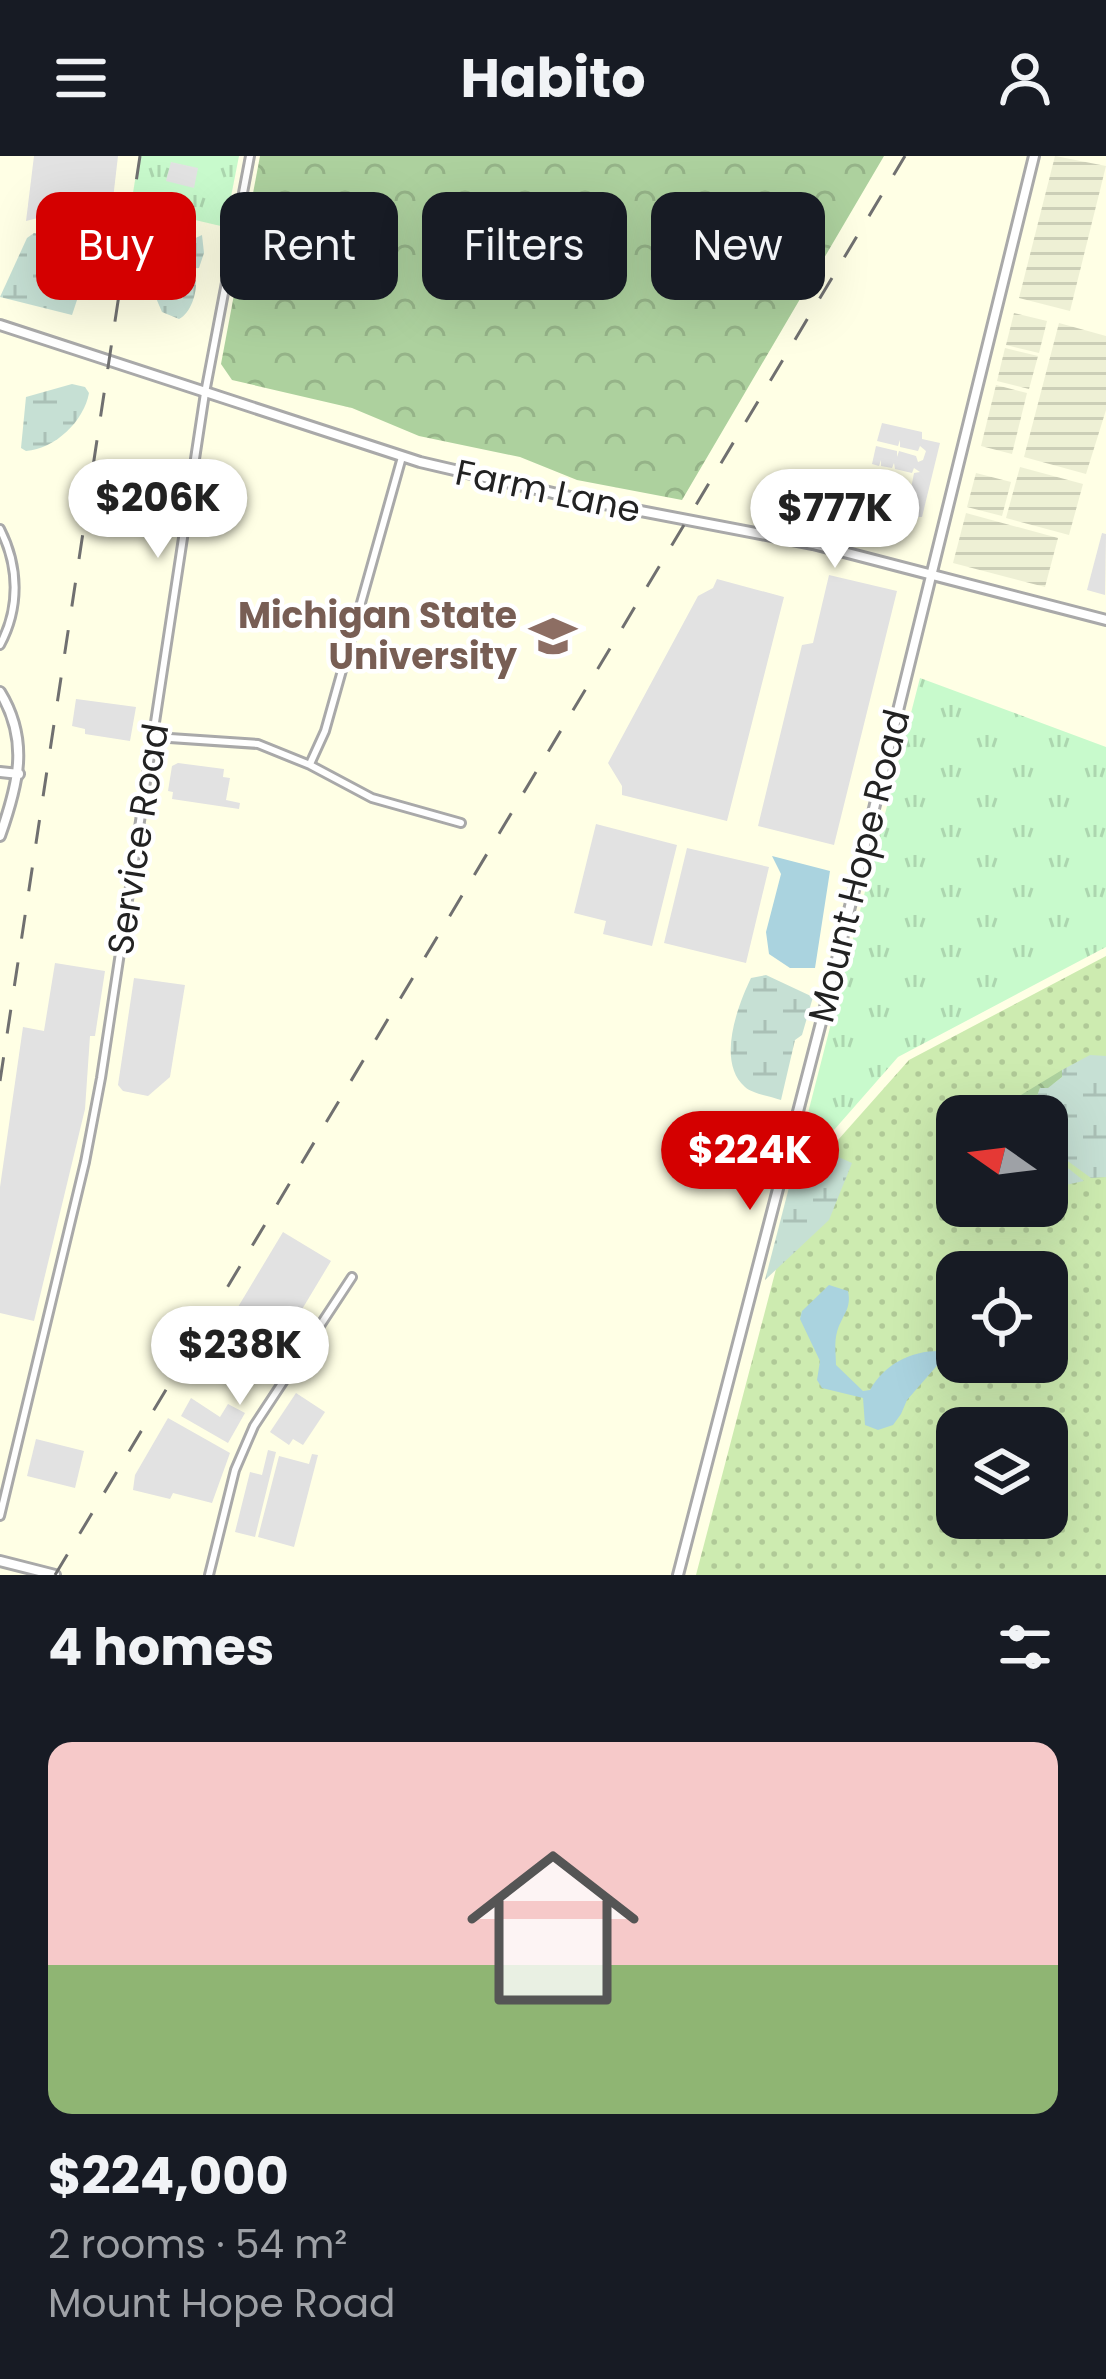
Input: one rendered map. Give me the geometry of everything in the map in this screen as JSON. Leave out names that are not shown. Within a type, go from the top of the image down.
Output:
[{"type":"street","name":"Service Road","points":[[0,1516],[85,1162],[206,393],[250,156]]},
{"type":"street","name":"Mount Hope Road","points":[[678,1575],[830,988],[1034,156]]},
{"type":"street","name":"Farm Lane","points":[[0,325],[402,457],[541,491],[813,544],[1106,620]]},
{"type":"street","points":[[310,765],[325,731],[402,457]]},
{"type":"street","points":[[0,529],[15,584],[13,615],[0,645]]},
{"type":"street","points":[[0,692],[18,735],[19,774],[0,836]]},
{"type":"street","points":[[154,737],[258,744],[372,798],[461,823]]},
{"type":"street","points":[[0,772],[19,774]]},
{"type":"street","points":[[208,1575],[236,1469],[254,1426],[352,1277]]},
{"type":"street","points":[[0,1561],[55,1575]]},
{"type":"shaded area","name":"Michigan State University","points":[[0,156],[1106,156],[1106,1575],[0,1575]]},
{"type":"shaded area","points":[[34,156],[118,156],[114,192],[36,192],[36,218],[26,221]]},
{"type":"shaded area","points":[[1055,156],[1106,166],[1070,311],[1019,298]]},
{"type":"shaded area","points":[[171,162],[198,168],[194,188],[166,181]]},
{"type":"shaded area","points":[[1014,313],[1047,321],[1039,353],[1006,345]]},
{"type":"shaded area","points":[[1059,323],[1106,336],[1106,410],[1086,474],[1024,457]]},
{"type":"shaded area","points":[[1005,348],[1038,356],[1029,389],[997,381]]},
{"type":"shaded area","points":[[996,385],[1027,393],[1012,454],[981,446]]},
{"type":"shaded area","points":[[882,423],[922,432],[922,439],[940,443],[922,517],[910,526],[898,526],[897,532],[861,523],[865,506],[869,512],[873,508],[902,515],[901,520],[907,521],[909,496],[915,496],[910,494],[914,473],[920,472],[895,469],[894,463],[892,468],[881,466],[881,460],[879,466],[872,464],[876,446],[897,451],[897,457],[899,451],[916,456],[918,462],[926,451],[920,446],[918,451],[900,447],[900,440],[898,446],[877,441]]},
{"type":"shaded area","points":[[1020,467],[1083,484],[1069,535],[1006,518]]},
{"type":"shaded area","points":[[976,473],[1011,482],[1002,516],[967,507]]},
{"type":"shaded area","points":[[966,513],[1058,538],[1045,587],[953,563]]},
{"type":"shaded area","points":[[1102,533],[1106,534],[1105,595],[1087,590]]},
{"type":"shaded area","points":[[829,575],[897,591],[834,845],[758,826],[802,645],[813,643]]},
{"type":"shaded area","points":[[717,579],[784,597],[727,821],[622,795],[622,786],[608,763],[698,596],[713,588]]},
{"type":"shaded area","points":[[76,699],[136,707],[130,741],[85,734],[85,729],[72,726]]},
{"type":"shaded area","points":[[172,766],[224,769],[223,777],[230,778],[226,800],[240,803],[239,809],[172,799],[173,792],[168,791]]},
{"type":"shaded area","points":[[596,824],[677,845],[652,946],[603,934],[606,921],[574,913]]},
{"type":"shaded area","points":[[687,848],[769,867],[746,963],[664,943]]},
{"type":"shaded area","points":[[55,963],[105,971],[95,1036],[90,1036],[85,1109],[34,1321],[0,1313],[0,1187],[23,1027],[44,1031]]},
{"type":"shaded area","points":[[134,978],[185,985],[170,1077],[148,1096],[123,1091],[118,1085]]},
{"type":"shaded area","points":[[283,1232],[331,1261],[283,1341],[235,1312]]},
{"type":"shaded area","points":[[296,1393],[325,1412],[303,1445],[293,1439],[289,1445],[270,1432]]},
{"type":"shaded area","points":[[191,1398],[220,1417],[228,1404],[245,1413],[228,1443],[181,1416]]},
{"type":"shaded area","points":[[168,1418],[230,1453],[212,1503],[133,1490],[135,1475]]},
{"type":"shaded area","points":[[36,1439],[84,1451],[75,1488],[27,1476]]},
{"type":"shaded area","points":[[268,1450],[276,1452],[255,1537],[235,1532],[250,1472],[262,1475]]},
{"type":"shaded area","points":[[312,1454],[318,1455],[294,1547],[258,1537],[279,1456],[309,1464]]},
{"type":"green space","points":[[139,156],[239,156],[232,192],[220,192],[220,226],[196,220],[196,192],[133,192]]},
{"type":"green space","points":[[260,156],[884,156],[825,256],[825,192],[651,192],[651,300],[799,300],[682,500],[577,480],[520,457],[419,436],[352,408],[232,380],[221,364],[233,300],[398,300],[398,192],[253,192]]},
{"type":"green space","points":[[36,233],[36,300],[77,300],[72,315],[0,297],[27,238]]},
{"type":"green space","points":[[202,235],[204,253],[196,268],[196,238]]},
{"type":"green space","points":[[157,300],[192,300],[179,319],[162,312]]},
{"type":"green space","points":[[72,384],[89,393],[75,423],[47,445],[21,448],[26,397]]},
{"type":"green space","points":[[920,678],[1106,747],[1106,947],[898,1057],[791,1179]]},
{"type":"green space","points":[[1106,956],[1106,1575],[696,1575],[798,1185],[909,1060]]},
{"type":"green space","points":[[766,975],[813,997],[802,1035],[795,1040],[781,1100],[745,1087],[732,1063],[732,1033],[740,1003],[751,978]]},
{"type":"green space","points":[[1090,1055],[1106,1056],[1106,1177],[1091,1178],[1068,1161],[1068,1095],[1038,1095],[1040,1088],[1062,1077],[1062,1070]]},
{"type":"green space","points":[[1062,1070],[1062,1077],[1047,1089],[1040,1088],[1038,1095],[1021,1095]]},
{"type":"green space","points":[[800,1145],[852,1163],[829,1220],[765,1280]]},
{"type":"green space","points":[[1068,1168],[1084,1181],[1068,1184]]},
{"type":"water","points":[[772,856],[830,871],[815,968],[790,968],[769,954],[766,932],[781,874]]},
{"type":"water","points":[[829,1285],[848,1291],[848,1307],[836,1336],[836,1365],[863,1391],[870,1390],[901,1360],[936,1352],[936,1367],[893,1425],[878,1430],[865,1425],[863,1398],[822,1388],[817,1380],[820,1361],[800,1319],[802,1311]]},
{"type":"railway","points":[[0,1081],[140,156]]},
{"type":"railway","points":[[55,1575],[905,156]]},
{"type":"place","name":"Michigan State University","points":[[553,636]]}]
